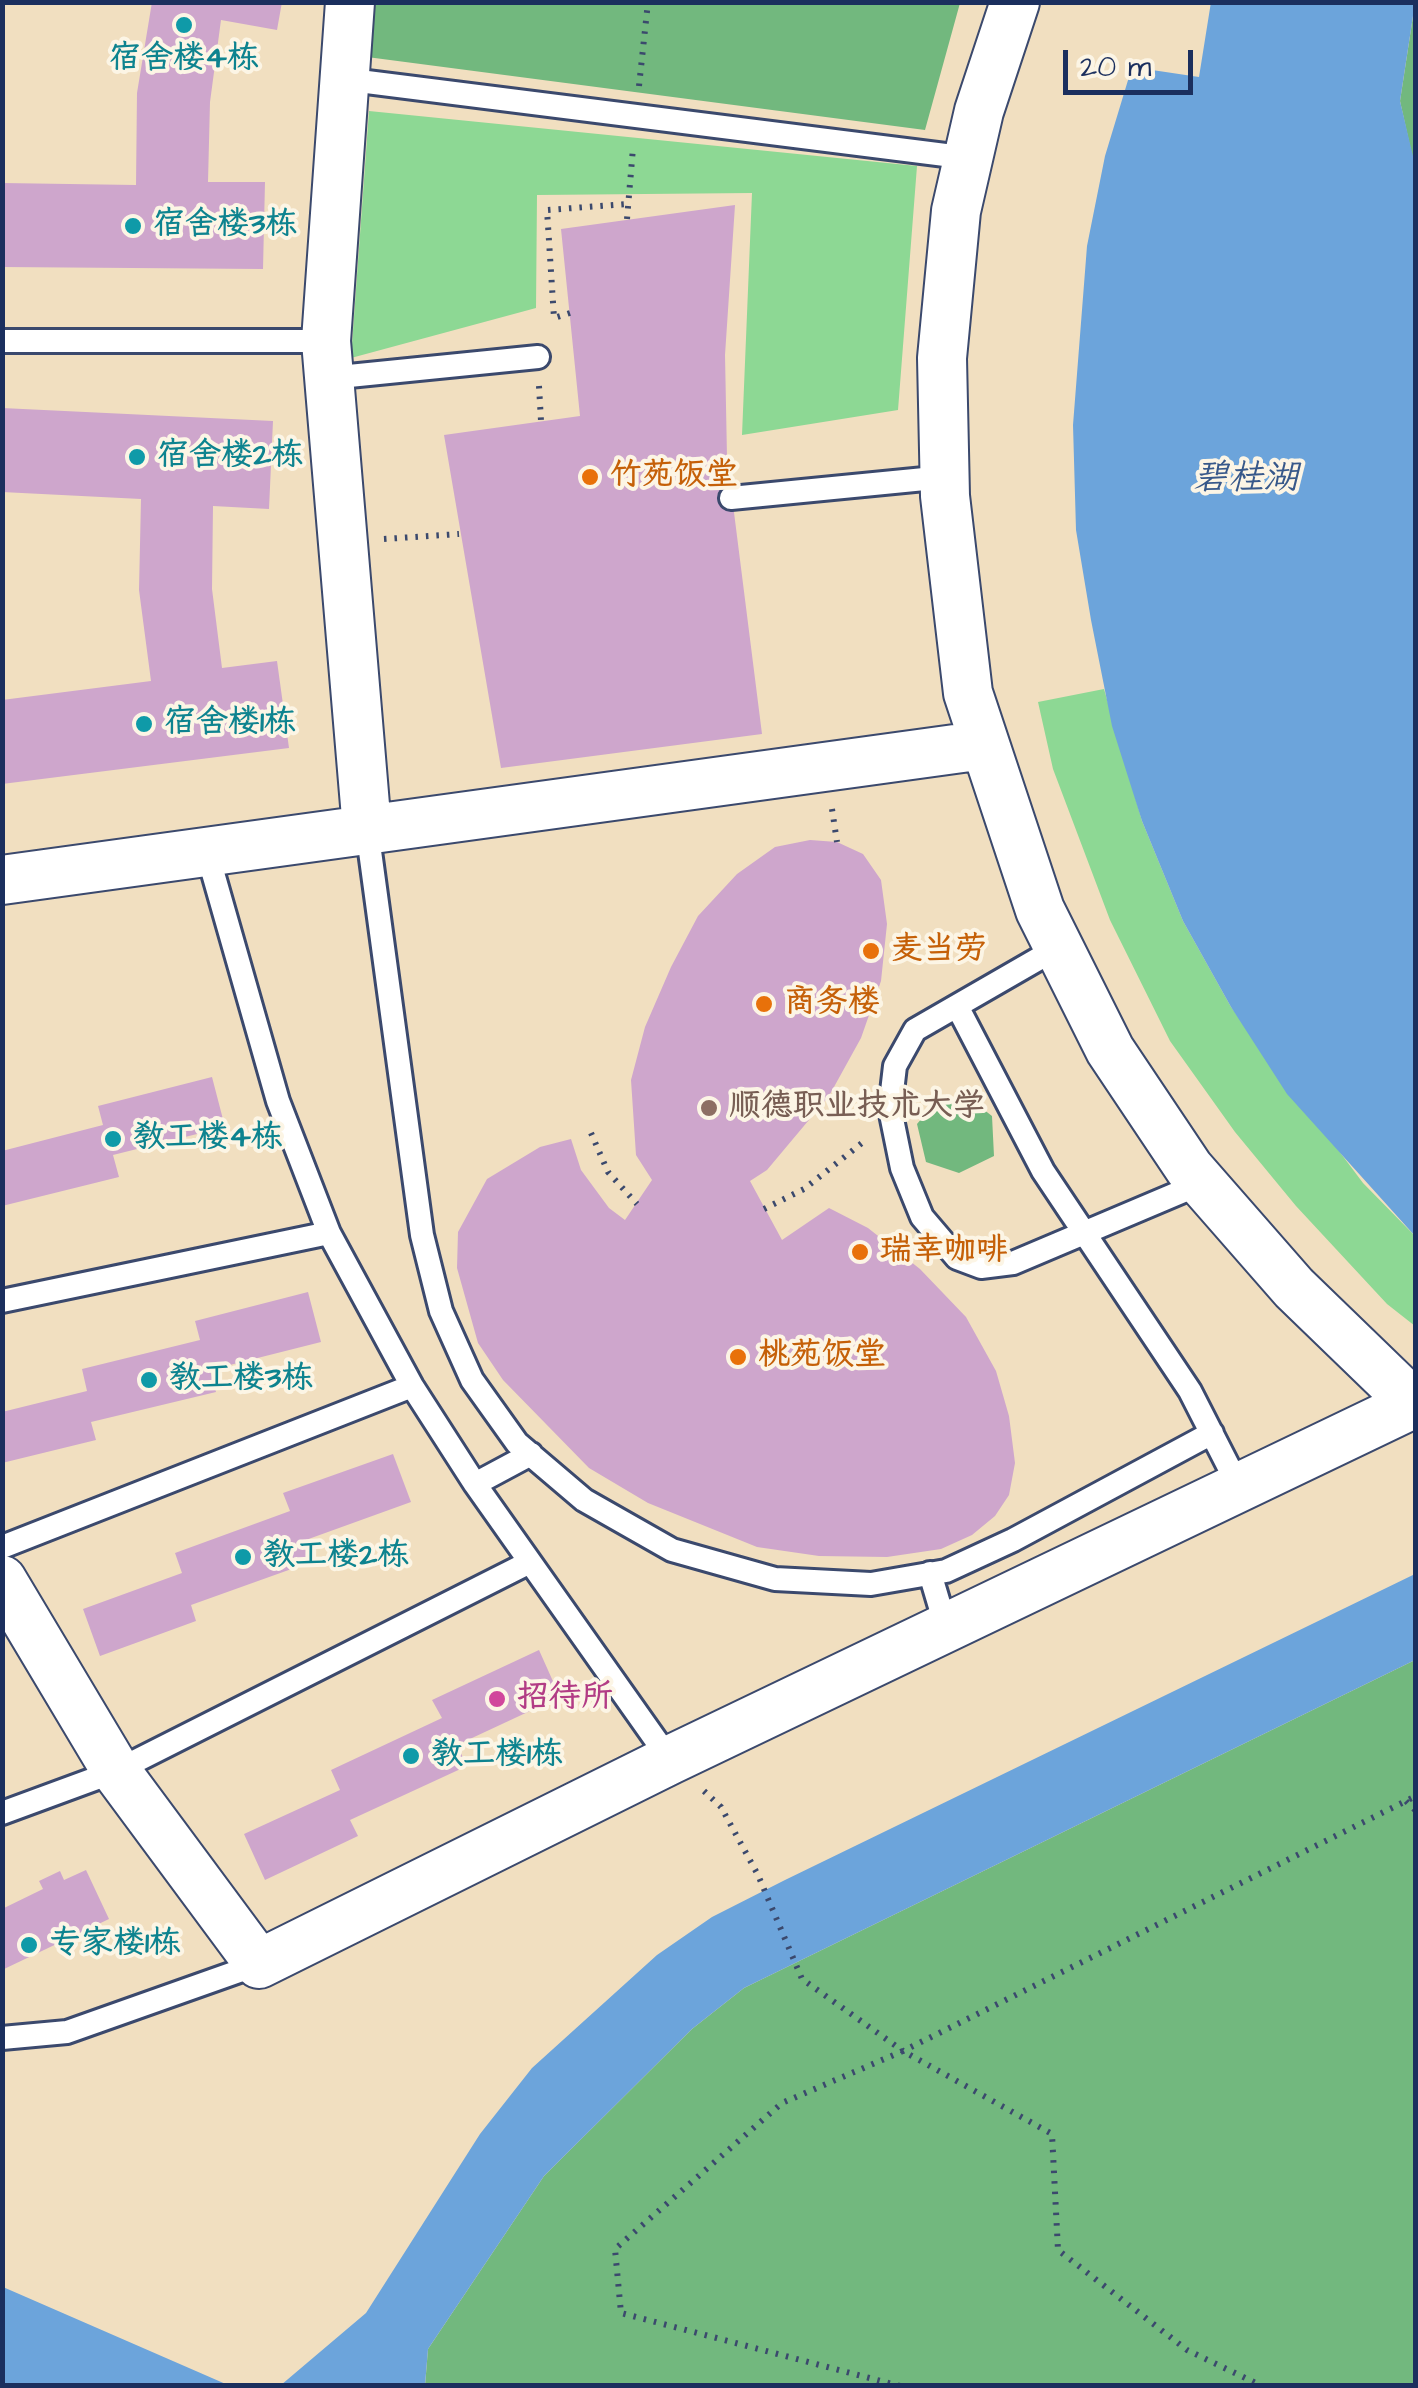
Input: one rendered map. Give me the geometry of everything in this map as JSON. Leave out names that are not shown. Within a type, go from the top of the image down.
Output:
[{"type":"street","points":[[350,2],[328,360],[367,829]]},
{"type":"street","points":[[2,1580],[116,1771],[259,1964],[670,1760],[1414,1405],[1294,1288],[1202,1183],[1110,1050],[1040,910],[968,693],[945,477],[942,358],[956,211],[980,111],[1016,2]]},
{"type":"street","points":[[2,880],[984,745]]},
{"type":"lane","points":[[343,79],[969,158]]},
{"type":"lane","points":[[2,341],[328,360],[538,357]]},
{"type":"lane","points":[[731,498],[945,477]]},
{"type":"lane","points":[[367,829],[419,1216],[441,1311],[472,1380],[531,1454],[584,1500],[672,1550],[775,1578],[872,1584],[946,1571],[1013,1540],[1212,1433]]},
{"type":"lane","points":[[208,852],[278,1101],[329,1233],[412,1386],[474,1484],[670,1760]]},
{"type":"lane","points":[[1059,947],[915,1030],[895,1066],[890,1109],[902,1168],[922,1217],[958,1258],[981,1267],[1013,1262],[1202,1183]]},
{"type":"lane","points":[[957,1006],[1043,1171],[1150,1326],[1239,1487]]},
{"type":"lane","points":[[2,1301],[329,1233]]},
{"type":"lane","points":[[2,1547],[412,1386]]},
{"type":"lane","points":[[474,1484],[531,1454]]},
{"type":"lane","points":[[2,1813],[116,1771],[528,1563]]},
{"type":"lane","points":[[930,1573],[946,1627]]},
{"type":"lane","points":[[2,2038],[66,2032],[259,1964]]},
{"type":"path","points":[[627,219],[648,2]]},
{"type":"path","points":[[570,313],[554,318],[547,210],[627,204]]},
{"type":"path","points":[[343,542],[459,534]]},
{"type":"path","points":[[764,1208],[804,1189],[856,1151],[890,1109]]},
{"type":"path","points":[[591,1133],[608,1172],[636,1204]]},
{"type":"path","points":[[670,1760],[721,1806],[758,1875],[802,1979],[903,2051],[1052,2134],[1058,2250],[1187,2350],[1262,2386]]},
{"type":"path","points":[[900,2386],[621,2314],[616,2249],[782,2103],[903,2051],[1416,1796]]},
{"type":"path","points":[[1406,1801],[1416,1812]]},
{"type":"green space","points":[[374,3],[960,3],[925,130],[367,57]]},
{"type":"green space","points":[[1415,3],[1415,169],[1400,101]]},
{"type":"green space","points":[[369,111],[917,166],[898,410],[742,435],[752,193],[537,195],[536,308],[351,358]]},
{"type":"green space","points":[[1104,689],[1142,821],[1183,921],[1231,1007],[1363,1183],[1415,1236],[1415,1326],[1387,1304],[1296,1206],[1235,1132],[1170,1041],[1110,920],[1053,769],[1038,702]]},
{"type":"green space","points":[[970,1099],[992,1116],[994,1156],[959,1173],[926,1162],[917,1124],[934,1104]]},
{"type":"green space","points":[[1415,1660],[1415,2385],[425,2386],[428,2349],[544,2176],[692,2029],[744,1988]]},
{"type":"water","name":"碧桂湖","points":[[1211,2],[1415,3],[1400,101],[1416,169],[1415,1236],[1287,1094],[1231,1007],[1183,921],[1142,821],[1112,726],[1076,530],[1073,425],[1087,246],[1105,156],[1132,67],[1199,77]]},
{"type":"water","points":[[1415,1574],[1415,1660],[744,1988],[692,2029],[544,2176],[428,2349],[425,2385],[281,2385],[366,2313],[480,2134],[532,2068],[657,1955],[712,1917],[785,1880]]},
{"type":"water","points":[[3,2287],[228,2385],[3,2385]]},
{"type":"building","name":"宿舍楼3栋","points":[[152,2],[282,2],[277,30],[221,20],[210,102],[208,182],[265,182],[263,269],[2,267],[2,183],[136,185],[137,93]]},
{"type":"building","name":"竹苑饭堂","points":[[735,205],[725,355],[727,457],[762,734],[501,768],[444,435],[580,416],[561,229]]},
{"type":"building","points":[[2,408],[273,421],[269,509],[213,506],[212,589],[222,668],[277,661],[289,748],[2,784],[2,700],[151,681],[139,590],[141,499],[2,492]]},
{"type":"building","name":"桃苑饭堂","points":[[810,840],[837,842],[863,854],[881,880],[887,924],[881,981],[861,1038],[829,1096],[767,1170],[750,1181],[782,1240],[829,1208],[868,1228],[920,1269],[966,1317],[996,1371],[1009,1416],[1015,1463],[1009,1495],[995,1516],[972,1535],[941,1549],[887,1557],[819,1556],[757,1547],[648,1503],[589,1468],[503,1380],[478,1343],[457,1268],[458,1232],[487,1179],[540,1147],[571,1139],[581,1170],[609,1208],[625,1220],[652,1180],[636,1155],[631,1080],[645,1027],[671,967],[698,916],[737,874],[775,847]]},
{"type":"building","name":"教工楼4栋","points":[[212,1077],[225,1127],[113,1155],[119,1177],[2,1206],[2,1151],[103,1125],[98,1106]]},
{"type":"building","name":"教工楼3栋","points":[[308,1292],[321,1342],[210,1370],[216,1392],[91,1422],[96,1440],[2,1463],[2,1412],[87,1391],[82,1369],[200,1340],[195,1321]]},
{"type":"building","name":"教工楼2栋","points":[[393,1454],[411,1502],[303,1541],[311,1562],[191,1605],[196,1621],[100,1656],[83,1609],[182,1573],[175,1553],[290,1511],[283,1493]]},
{"type":"building","name":"教工楼1栋","points":[[539,1650],[560,1697],[457,1745],[467,1766],[350,1820],[358,1836],[265,1880],[244,1834],[340,1790],[331,1770],[442,1718],[432,1700]]},
{"type":"building","name":"专家楼1栋","points":[[86,1870],[109,1919],[2,1970],[2,1909],[43,1889],[39,1881],[60,1871],[64,1880]]},
{"type":"place","name":"宿舍楼4栋","points":[[184,25]]},
{"type":"place","name":"宿舍楼3栋","points":[[133,226]]},
{"type":"place","name":"宿舍楼2栋","points":[[137,457]]},
{"type":"place","name":"竹苑饭堂","points":[[590,477]]},
{"type":"place","name":"宿舍楼1栋","points":[[144,724]]},
{"type":"place","name":"麦当劳","points":[[871,951]]},
{"type":"place","name":"商务楼","points":[[764,1004]]},
{"type":"place","name":"顺德职业技术大学","points":[[709,1108]]},
{"type":"place","name":"教工楼4栋","points":[[113,1139]]},
{"type":"place","name":"瑞幸咖啡","points":[[860,1252]]},
{"type":"place","name":"桃苑饭堂","points":[[738,1357]]},
{"type":"place","name":"教工楼3栋","points":[[149,1380]]},
{"type":"place","name":"教工楼2栋","points":[[243,1557]]},
{"type":"place","name":"招待所","points":[[497,1699]]},
{"type":"place","name":"教工楼1栋","points":[[411,1756]]},
{"type":"place","name":"专家楼1栋","points":[[29,1945]]}]
